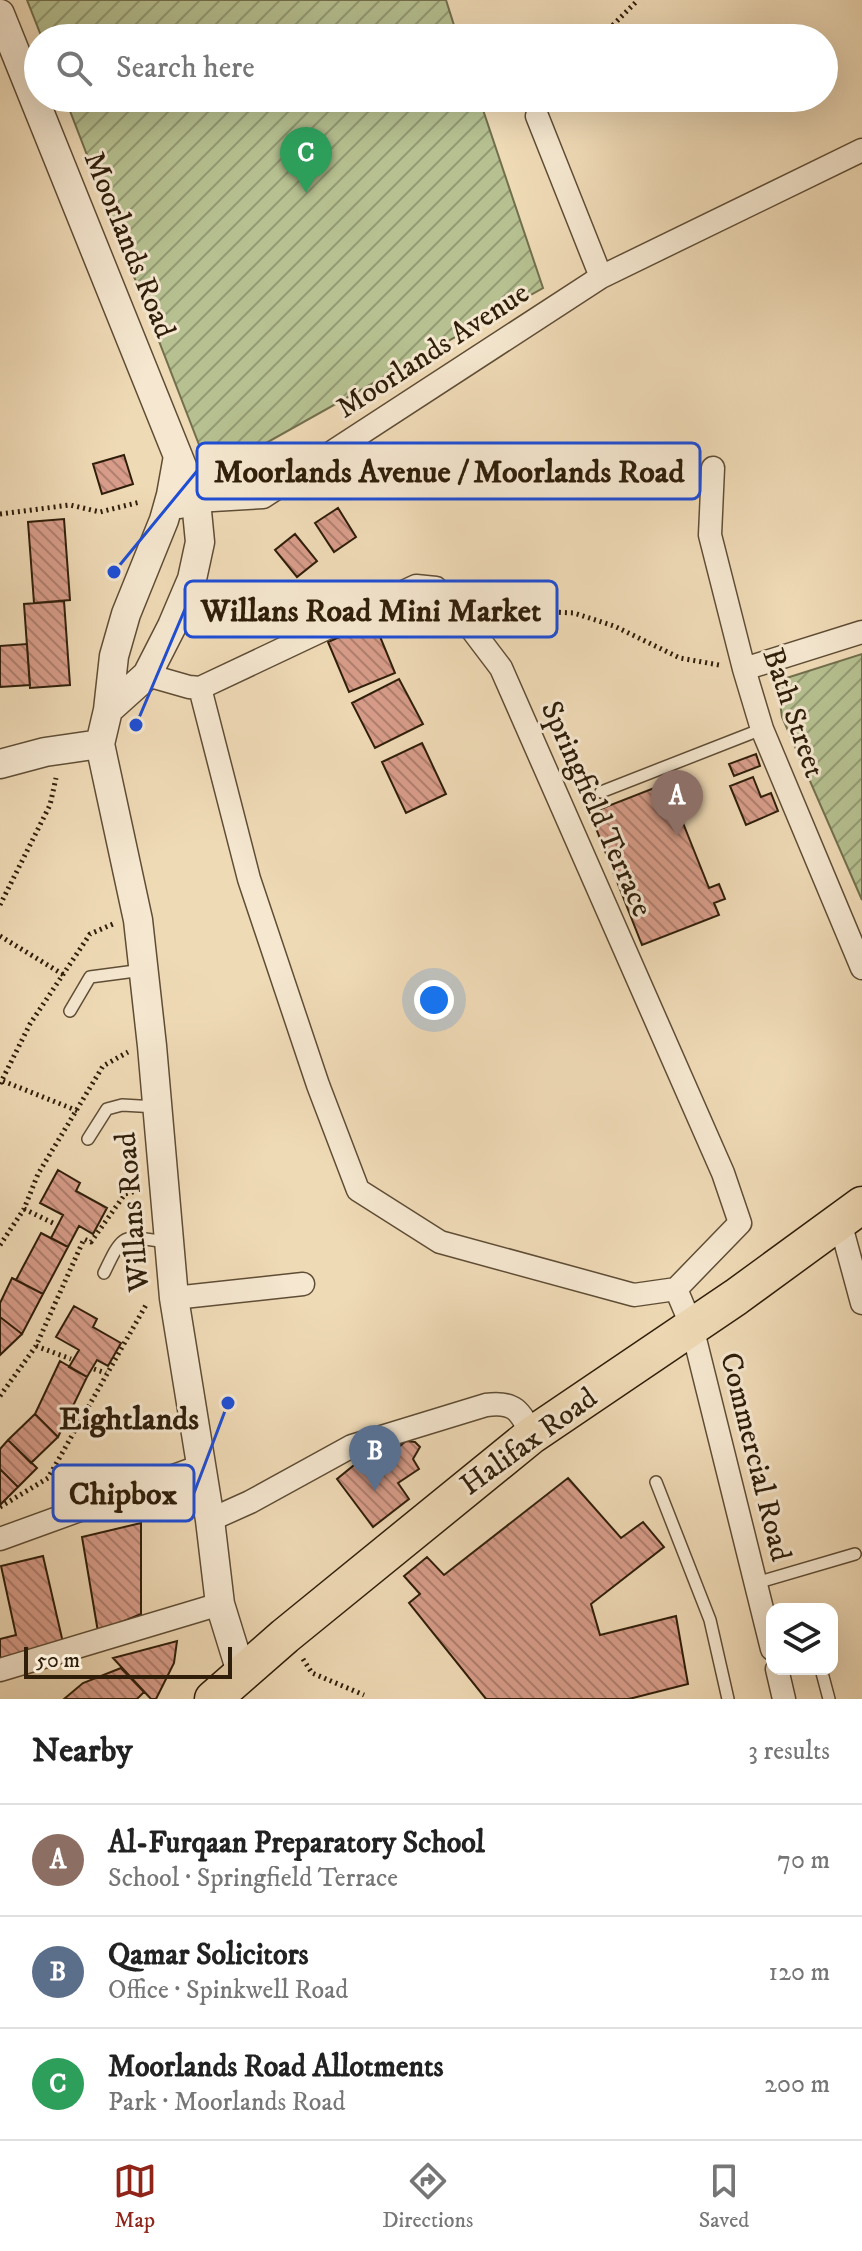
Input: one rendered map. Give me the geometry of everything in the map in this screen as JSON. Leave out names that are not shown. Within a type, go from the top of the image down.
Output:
[{"type":"main road","name":"Halifax Road","points":[[213,1699],[241,1672],[532,1435],[692,1327],[851,1213]]},
{"type":"street","name":"Moorlands Road","points":[[0,14],[24,74]]},
{"type":"street","name":"Moorlands Road","points":[[39,112],[178,456],[177,505],[126,614],[114,656],[108,710],[100,744]]},
{"type":"street","points":[[537,116],[601,277]]},
{"type":"street","name":"Moorlands Avenue","points":[[177,505],[263,497],[601,277],[861,154]]},
{"type":"street","name":"Bath Street","points":[[713,468],[710,535],[744,669],[762,729],[862,968]]},
{"type":"street","name":"Moorlands Road","points":[[108,710],[147,675],[192,579],[200,542],[177,505]]},
{"type":"street","name":"Springfield Terrace","points":[[200,688],[416,586],[436,588],[454,606],[501,668],[717,1158],[740,1223],[676,1289]]},
{"type":"street","points":[[744,669],[862,632]]},
{"type":"street","points":[[147,675],[200,688],[249,879],[318,1085],[358,1190],[440,1242],[634,1295],[676,1289],[692,1327]]},
{"type":"street","points":[[0,764],[45,752],[100,744]]},
{"type":"street","name":"Willans Road","points":[[100,744],[138,920],[169,1242],[160,1301],[201,1466],[220,1604],[241,1672]]},
{"type":"street","points":[[851,1213],[862,1303]]},
{"type":"street","points":[[160,1301],[303,1284]]},
{"type":"street","name":"Commercial Road","points":[[692,1327],[766,1624]]},
{"type":"street","points":[[210,1520],[250,1502],[352,1446],[486,1405],[503,1403],[520,1412],[532,1435]]},
{"type":"street","points":[[0,1539],[201,1466]]},
{"type":"street","points":[[0,1670],[220,1604]]},
{"type":"street","points":[[778,1675],[784,1699]]},
{"type":"lane","points":[[601,792],[762,729]]},
{"type":"lane","points":[[70,1011],[90,977],[143,970]]},
{"type":"lane","points":[[88,1139],[107,1109],[122,1105],[157,1107]]},
{"type":"lane","points":[[104,1273],[119,1241],[128,1237],[169,1242]]},
{"type":"lane","points":[[656,1482],[710,1620],[728,1699]]},
{"type":"lane","points":[[756,1583],[855,1554]]},
{"type":"lane","points":[[823,1675],[829,1699]]},
{"type":"path","points":[[614,24],[638,0]]},
{"type":"path","points":[[0,514],[70,505],[100,512],[177,505]]},
{"type":"path","points":[[0,905],[50,805],[57,772],[45,752]]},
{"type":"path","points":[[0,936],[64,975]]},
{"type":"path","points":[[3,1081],[78,1111]]},
{"type":"path","points":[[77,1235],[91,1242],[125,1194],[165,1186]]},
{"type":"path","points":[[24,1209],[55,1224]]},
{"type":"path","points":[[0,1396],[36,1346],[84,1239]]},
{"type":"path","points":[[0,1507],[48,1478],[106,1373],[160,1301]]},
{"type":"path","points":[[36,1346],[71,1359]]},
{"type":"path","points":[[94,1369],[106,1373]]},
{"type":"path","points":[[312,1673],[364,1695]]},
{"type":"green space","points":[[27,0],[446,0],[454,24],[36,24]]},
{"type":"green space","points":[[70,112],[484,112],[543,288],[250,452],[203,455]]},
{"type":"green space","points":[[862,654],[862,900],[782,717],[777,681]]},
{"type":"building","points":[[124,455],[133,484],[102,494],[93,464]]},
{"type":"building","points":[[338,508],[356,537],[334,552],[315,523]]},
{"type":"building","points":[[64,519],[70,600],[34,603],[28,522]]},
{"type":"building","points":[[295,534],[317,561],[297,577],[275,550]]},
{"type":"building","points":[[64,601],[70,685],[30,688],[24,604]]},
{"type":"building","points":[[374,622],[395,673],[349,692],[328,642]]},
{"type":"building","points":[[27,644],[30,685],[0,687],[0,646]]},
{"type":"building","points":[[399,679],[423,724],[375,748],[352,703]]},
{"type":"building","points":[[422,743],[446,794],[406,813],[382,762]]},
{"type":"building","points":[[756,754],[760,766],[734,776],[729,764]]},
{"type":"building","points":[[753,777],[761,797],[771,793],[778,811],[746,825],[730,786]]},
{"type":"building","points":[[667,783],[709,888],[719,884],[725,899],[714,903],[719,915],[642,945],[590,813]]},
{"type":"building","points":[[58,1170],[80,1183],[76,1191],[107,1208],[93,1234],[79,1226],[68,1247],[51,1238],[63,1215],[40,1203]]},
{"type":"building","points":[[41,1233],[68,1247],[43,1294],[16,1280]]},
{"type":"building","points":[[12,1278],[43,1294],[22,1334],[0,1317],[0,1303]]},
{"type":"building","points":[[74,1306],[97,1319],[93,1327],[121,1343],[108,1366],[97,1360],[87,1377],[69,1367],[79,1350],[56,1337]]},
{"type":"building","points":[[0,1317],[22,1334],[0,1355]]},
{"type":"building","points":[[60,1361],[87,1377],[58,1437],[35,1414]]},
{"type":"building","points":[[35,1414],[58,1437],[31,1463],[8,1440]]},
{"type":"building","points":[[8,1440],[37,1468],[18,1487],[0,1469],[0,1449]]},
{"type":"building","points":[[406,1441],[415,1442],[420,1447],[413,1459],[419,1469],[398,1483],[409,1499],[373,1527],[337,1479],[364,1457],[372,1469]]},
{"type":"building","points":[[0,1469],[18,1487],[0,1505]]},
{"type":"building","points":[[568,1478],[621,1538],[643,1522],[664,1547],[591,1604],[600,1635],[676,1616],[688,1684],[629,1699],[486,1699],[409,1603],[420,1594],[404,1576],[427,1557],[444,1575]]},
{"type":"building","points":[[141,1523],[141,1614],[98,1632],[82,1537]]},
{"type":"building","points":[[43,1556],[64,1647],[0,1661],[0,1639],[16,1635],[1,1566]]},
{"type":"building","points":[[177,1641],[174,1663],[156,1699],[151,1699],[113,1658]]},
{"type":"building","points":[[121,1668],[144,1692],[137,1699],[64,1699],[83,1683]]},
{"type":"place","name":"Moorlands Road Allotments","points":[[306,193]]},
{"type":"place","name":"Moorlands Avenue / Moorlands Road","points":[[114,572]]},
{"type":"place","name":"Willans Road Mini Market","points":[[136,725]]},
{"type":"place","name":"Al-Furqaan Preparatory School","points":[[677,836]]},
{"type":"place","name":"Chipbox","points":[[228,1403]]},
{"type":"place","name":"Qamar Solicitors","points":[[375,1491]]},
{"type":"district","name":"Eightlands","points":[[129,1420]]}]
